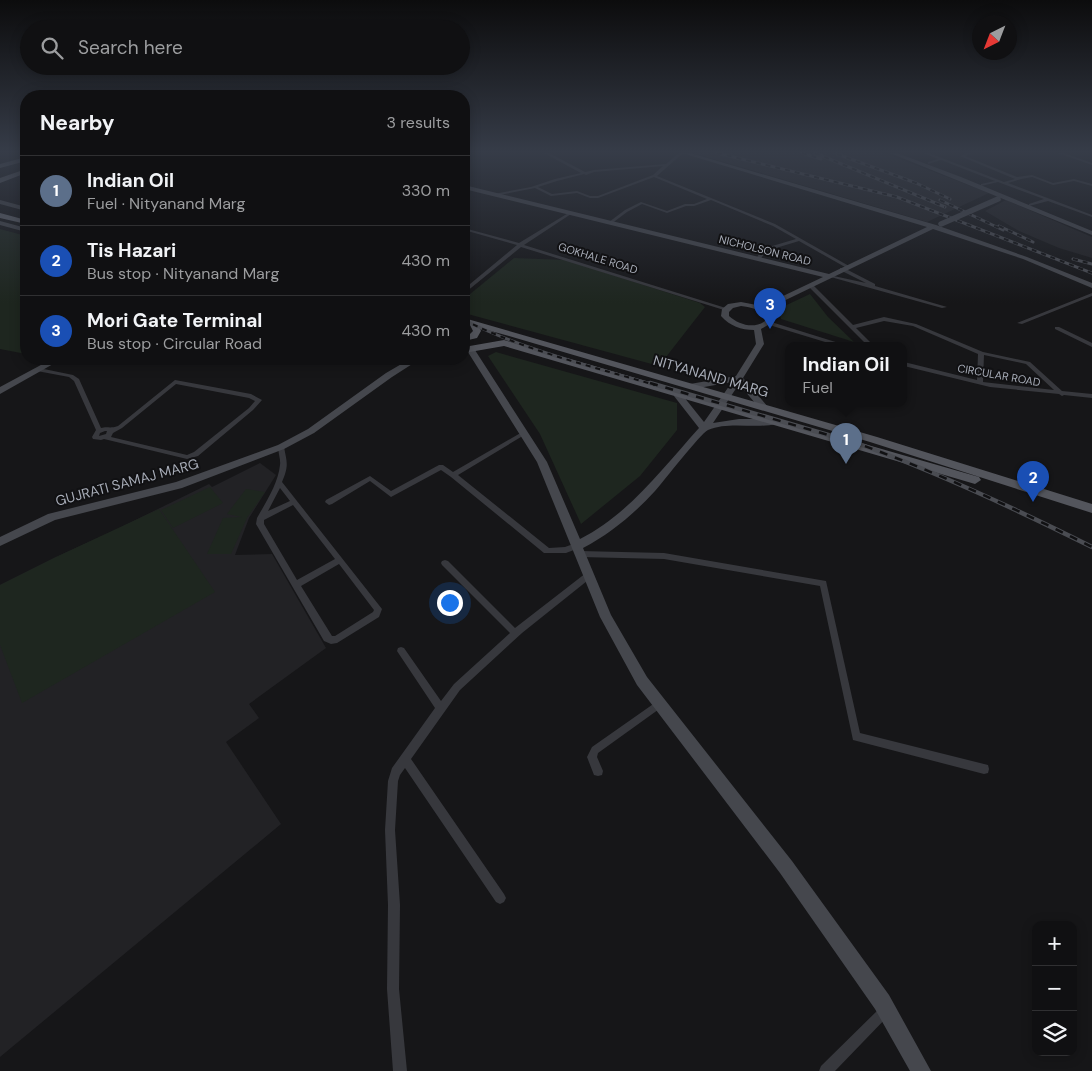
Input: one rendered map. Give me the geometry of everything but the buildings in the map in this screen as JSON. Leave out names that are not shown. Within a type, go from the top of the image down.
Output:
[{"type":"highway","points":[[0,208],[20,213]]},
{"type":"highway","points":[[0,215],[20,220]]},
{"type":"main road","name":"NITYANAND MARG","points":[[470,323],[502,330],[558,353],[720,407],[1092,509]]},
{"type":"main road","points":[[470,338],[478,331],[474,324]]},
{"type":"main road","points":[[493,344],[502,330]]},
{"type":"main road","name":"NITYANAND MARG","points":[[470,346],[504,343],[558,353],[693,386],[763,407],[950,469]]},
{"type":"main road","name":"NITYANAND MARG","points":[[972,475],[1092,517]]},
{"type":"street","points":[[4,203],[20,207]]},
{"type":"street","name":"NICHOLSON ROAD","points":[[522,203],[567,216],[610,223],[829,276]]},
{"type":"street","points":[[610,223],[626,210],[640,203]]},
{"type":"street","points":[[645,203],[668,212],[686,205],[700,203]]},
{"type":"street","points":[[721,203],[774,225],[875,286]]},
{"type":"street","points":[[852,203],[933,227],[1025,258],[1092,286]]},
{"type":"street","points":[[762,309],[845,268],[989,203]]},
{"type":"street","points":[[1019,203],[1092,232]]},
{"type":"street","points":[[1023,203],[1038,210]]},
{"type":"street","points":[[1030,205],[1036,203]]},
{"type":"street","points":[[1055,203],[1092,216]]},
{"type":"street","points":[[470,286],[520,245],[567,216]]},
{"type":"street","points":[[0,222],[20,228]]},
{"type":"street","name":"GOKHALE ROAD","points":[[470,231],[726,309]]},
{"type":"street","points":[[758,258],[764,250],[800,239]]},
{"type":"street","points":[[829,276],[875,286],[944,307]]},
{"type":"street","points":[[811,286],[867,342]]},
{"type":"street","points":[[1020,323],[1092,294]]},
{"type":"street","points":[[768,323],[770,316],[762,309],[742,304],[726,309],[725,316],[743,327],[756,327],[768,323],[830,342]]},
{"type":"street","points":[[852,327],[884,319],[914,325],[981,353],[1016,358],[1028,363],[1062,394]]},
{"type":"street","points":[[578,550],[612,525],[650,490],[704,428],[720,407],[758,348],[760,344],[756,327]]},
{"type":"street","points":[[1057,328],[1092,345]]},
{"type":"street","points":[[470,352],[542,462],[606,616],[642,682],[786,868],[886,1009],[921,1071]]},
{"type":"street","points":[[980,383],[981,353]]},
{"type":"street","points":[[0,386],[37,365]]},
{"type":"street","points":[[0,391],[48,365]]},
{"type":"street","name":"GUJRATI SAMAJ MARG","points":[[0,542],[52,517],[178,485],[281,447],[311,431],[388,375],[406,365]]},
{"type":"street","name":"CIRCULAR ROAD","points":[[907,365],[980,383],[1092,396]]},
{"type":"street","points":[[39,370],[71,376],[77,380],[99,430]]},
{"type":"street","points":[[693,386],[739,378]]},
{"type":"street","points":[[739,378],[763,407]]},
{"type":"street","points":[[104,437],[110,431],[120,428],[175,382],[251,396],[259,400],[251,409],[196,454],[188,457],[104,437],[95,438],[95,434],[99,430],[107,429],[110,431]]},
{"type":"street","points":[[677,394],[704,428]]},
{"type":"street","points":[[704,428],[738,422],[773,422]]},
{"type":"street","points":[[453,475],[524,432]]},
{"type":"street","points":[[279,482],[378,609],[378,612],[337,638],[331,640],[327,638],[260,524],[261,518],[279,482],[284,461],[281,447]]},
{"type":"street","points":[[329,502],[370,478],[391,494],[441,467],[547,551],[578,550],[664,556],[822,583],[856,737],[984,769]]},
{"type":"street","points":[[261,518],[294,502]]},
{"type":"street","points":[[296,585],[340,560]]},
{"type":"street","points":[[445,563],[516,634]]},
{"type":"street","points":[[400,1071],[394,989],[394,905],[390,820],[392,781],[405,759],[457,687],[516,634],[589,575]]},
{"type":"street","points":[[401,651],[441,708]]},
{"type":"street","points":[[598,771],[592,756],[595,750],[659,704]]},
{"type":"street","points":[[405,759],[500,898]]},
{"type":"street","points":[[826,1071],[886,1009]]},
{"type":"shaded area","points":[[863,203],[968,203],[927,222]]},
{"type":"shaded area","points":[[1000,203],[1013,203],[1092,237],[1092,258],[1059,248],[1019,231],[985,211]]},
{"type":"shaded area","points":[[0,229],[20,234],[20,353],[0,349]]},
{"type":"shaded area","points":[[514,258],[566,260],[700,303],[705,307],[659,366],[470,315],[470,294]]},
{"type":"shaded area","points":[[810,294],[828,317],[854,342],[781,319],[778,309]]},
{"type":"shaded area","points":[[496,352],[677,403],[677,430],[640,476],[581,524],[540,434],[488,356]]},
{"type":"shaded area","points":[[260,463],[276,475],[249,518],[235,555],[272,554],[326,648],[249,704],[259,718],[226,742],[281,824],[0,1057],[0,585],[209,484],[212,487]]},
{"type":"shaded area","points":[[210,487],[223,503],[173,528],[161,510]]},
{"type":"shaded area","points":[[246,489],[265,492],[247,518],[231,554],[207,554],[223,518],[242,517],[227,514]]},
{"type":"shaded area","points":[[159,509],[215,592],[22,703],[0,645],[0,585]]},
{"type":"railway","points":[[912,203],[1092,273]]},
{"type":"railway","points":[[935,203],[945,207]]},
{"type":"railway","points":[[946,203],[1003,230]]},
{"type":"railway","points":[[999,226],[1033,242]]},
{"type":"railway","points":[[1073,259],[1092,264]]},
{"type":"railway","points":[[470,323],[534,349],[655,385]]},
{"type":"railway","points":[[650,383],[859,444],[977,492],[1092,547]]},
{"type":"place","name":"Mori Gate Terminal","points":[[770,329]]},
{"type":"place","name":"Indian Oil","points":[[846,464]]},
{"type":"place","name":"Tis Hazari","points":[[1033,502]]}]
